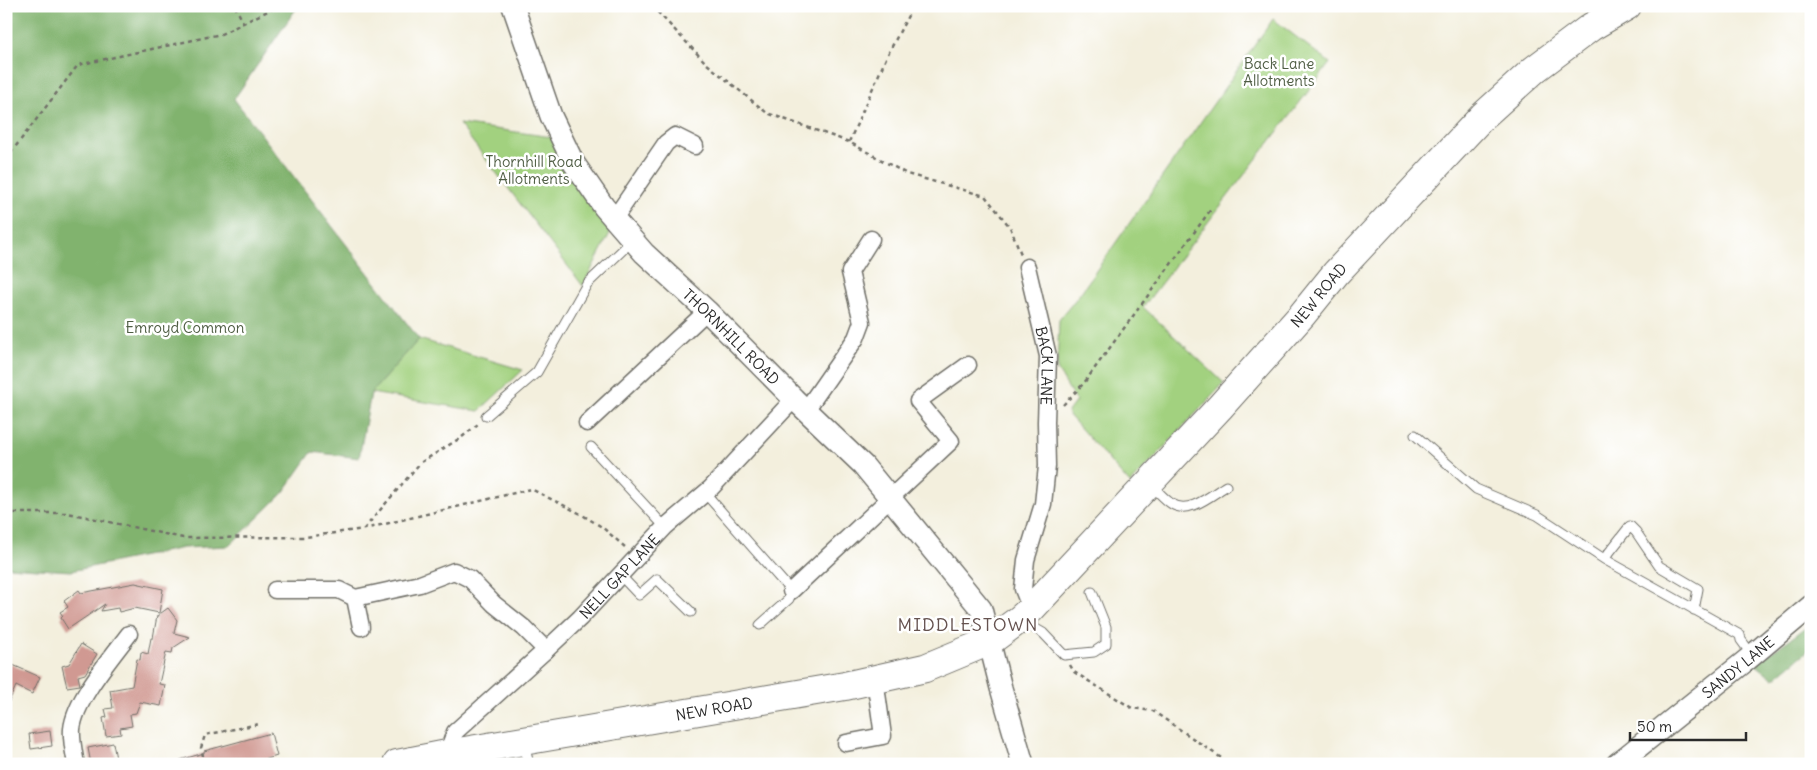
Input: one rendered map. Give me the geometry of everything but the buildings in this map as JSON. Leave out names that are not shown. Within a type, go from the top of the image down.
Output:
[{"type":"highway","name":"NEW ROAD","points":[[397,764],[448,754],[526,753],[730,707],[875,680],[925,668],[990,641],[1026,614],[1149,483],[1302,315],[1336,273],[1482,116],[1535,69],[1592,27],[1627,6]]},
{"type":"street","name":"THORNHILL ROAD","points":[[513,6],[551,116],[569,154],[604,207],[632,240],[707,311],[800,405],[863,464],[981,610],[1000,688],[1023,764]]},
{"type":"street","points":[[614,218],[666,143],[675,136],[695,146]]},
{"type":"street","name":"NELL GAP LANE","points":[[448,754],[455,732],[580,618],[665,527],[800,405],[856,338],[862,322],[850,272],[871,239]]},
{"type":"street","name":"BACK LANE","points":[[1026,267],[1048,356],[1047,466],[1043,504],[1026,560],[1023,589],[1026,614]]},
{"type":"street","points":[[587,423],[707,311]]},
{"type":"street","points":[[791,591],[950,441],[918,401],[968,365]]},
{"type":"street","points":[[275,590],[339,590],[355,598],[420,584],[454,571],[470,579],[494,604],[524,628],[546,650]]},
{"type":"street","points":[[355,598],[361,627]]},
{"type":"street","name":"SANDY LANE","points":[[1617,764],[1752,656],[1811,606]]},
{"type":"street","points":[[76,764],[72,730],[78,708],[99,674],[129,634]]},
{"type":"street","points":[[846,743],[884,736],[875,680]]},
{"type":"lane","points":[[486,416],[537,372],[587,284],[632,240]]},
{"type":"lane","points":[[1415,435],[1476,489],[1537,515],[1604,559],[1740,635],[1741,640],[1752,656]]},
{"type":"lane","points":[[591,447],[665,527]]},
{"type":"lane","points":[[1149,483],[1173,505],[1182,507],[1189,507],[1226,486]]},
{"type":"lane","points":[[705,492],[791,591],[789,599],[760,625]]},
{"type":"lane","points":[[1604,559],[1630,526],[1659,566],[1698,589],[1694,610]]},
{"type":"lane","points":[[620,575],[639,595],[657,579],[691,612]]},
{"type":"lane","points":[[1026,614],[1064,655],[1094,652],[1106,644],[1106,627],[1092,592]]},
{"type":"path","points":[[235,6],[243,22]]},
{"type":"path","points":[[6,159],[78,65],[221,34],[278,6]]},
{"type":"path","points":[[652,6],[706,64],[767,113],[849,142],[906,174],[985,196],[1010,227],[1026,267]]},
{"type":"path","points":[[849,142],[887,56],[913,6]]},
{"type":"path","points":[[1046,422],[1084,383],[1212,208]]},
{"type":"path","points":[[364,529],[420,463],[462,438],[486,416]]},
{"type":"path","points":[[6,513],[68,513],[182,538],[305,537],[364,529],[531,489],[579,513],[602,528],[637,557]]},
{"type":"path","points":[[1064,655],[1074,672],[1132,708],[1153,710],[1230,764]]},
{"type":"path","points":[[205,764],[201,748],[205,735],[259,724]]},
{"type":"green space","name":"Emroyd Common","points":[[6,6],[298,6],[234,99],[419,339],[371,393],[359,458],[312,452],[283,493],[229,546],[183,548],[71,571],[6,567]]},
{"type":"green space","name":"Back Lane Allotments","points":[[1273,19],[1330,63],[1143,307],[1224,383],[1130,484],[1067,413],[1076,401],[1057,369],[1059,320],[1079,295]]},
{"type":"green space","name":"Thornhill Road Allotments","points":[[459,124],[552,137],[613,227],[583,286]]},
{"type":"green space","points":[[419,339],[523,370],[479,411],[371,393]]},
{"type":"green space","points":[[1811,624],[1811,648],[1774,679],[1755,664]]},
{"type":"district","name":"MIDDLESTOWN","points":[[968,624]]}]
